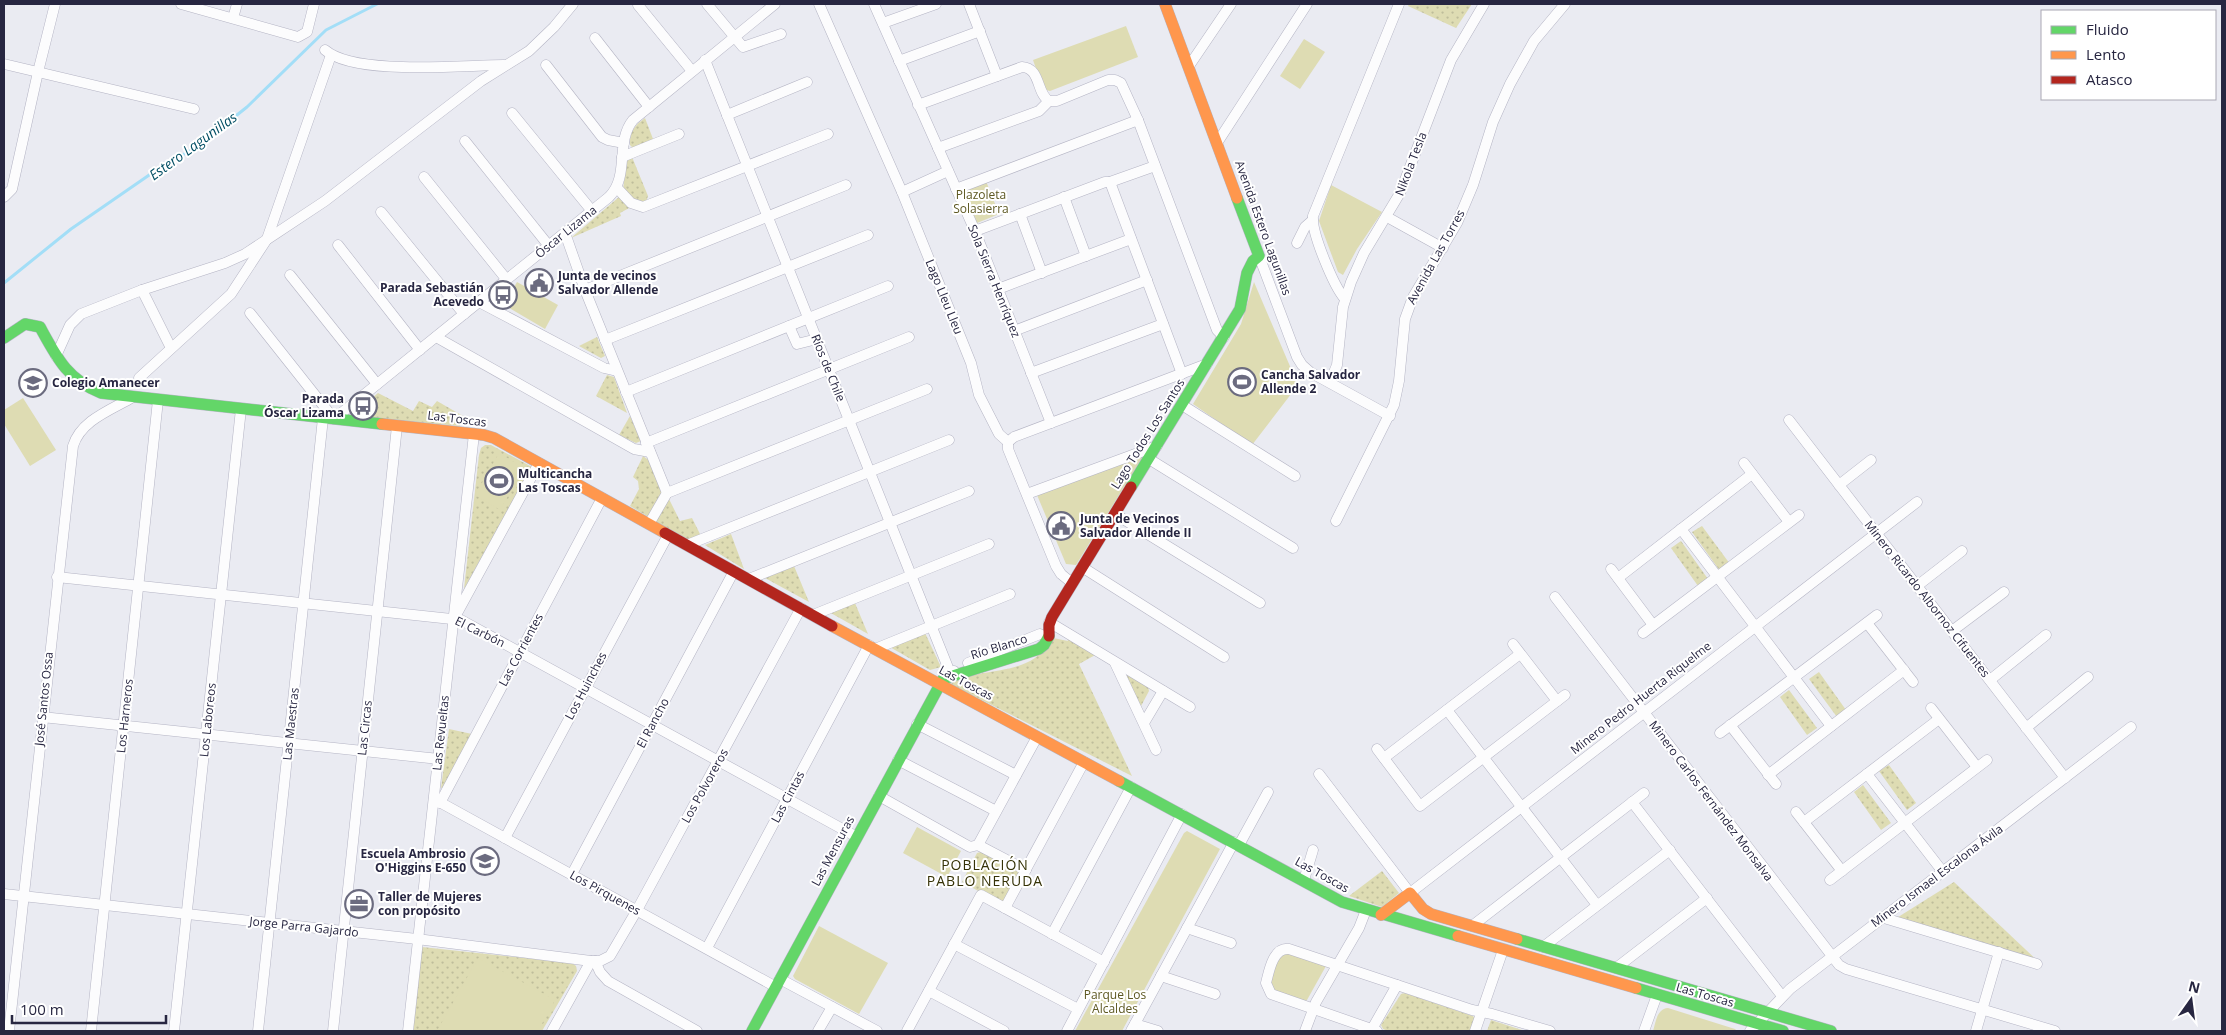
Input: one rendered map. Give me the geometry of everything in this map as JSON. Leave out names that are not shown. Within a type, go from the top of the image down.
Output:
[{"type":"street","points":[[4,197],[12,189],[38,72],[56,4]]},
{"type":"street","points":[[181,4],[295,36],[303,36],[307,30],[314,4]]},
{"type":"street","points":[[233,18],[237,4]]},
{"type":"street","points":[[56,356],[70,325],[81,314],[142,290],[225,263],[245,254],[326,201],[481,81],[529,50],[554,27],[573,4]]},
{"type":"street","points":[[707,4],[744,48],[781,34]]},
{"type":"street","points":[[775,4],[629,124],[617,188],[631,203],[643,206],[828,134]]},
{"type":"street","name":"Lago Lleu Lleu","points":[[819,4],[902,192],[971,363],[979,395],[999,434],[1008,442],[1008,450],[1058,570],[1072,583]]},
{"type":"street","name":"Sola Sierra Henríquez","points":[[874,4],[975,231],[1051,423]]},
{"type":"street","points":[[883,23],[936,4]]},
{"type":"street","points":[[969,4],[997,76]]},
{"type":"street","name":"Avenida Estero Lagunillas","points":[[1165,4],[1299,361],[1310,372],[1390,416]]},
{"type":"street","points":[[1189,66],[1231,4]]},
{"type":"street","points":[[1217,143],[1307,4]]},
{"type":"street","points":[[1298,243],[1305,227],[1313,220],[1399,4]]},
{"type":"street","name":"Nikola Tesla","points":[[1330,382],[1337,365],[1340,324],[1345,299],[1358,266],[1406,182],[1451,60],[1484,4]]},
{"type":"street","name":"Avenida Las Torres","points":[[1336,521],[1390,416],[1399,381],[1402,336],[1408,308],[1418,287],[1443,248],[1468,199],[1493,122],[1510,84],[1534,41],[1565,4]]},
{"type":"street","points":[[638,5],[692,71]]},
{"type":"street","points":[[899,61],[980,31]]},
{"type":"street","points":[[595,38],[649,106]]},
{"type":"street","points":[[139,378],[231,294],[267,239],[328,52],[349,62],[378,66],[505,64]]},
{"type":"street","name":"Ríos de Chile","points":[[705,60],[951,675]]},
{"type":"street","points":[[4,64],[194,109]]},
{"type":"street","points":[[546,65],[602,137],[624,143]]},
{"type":"street","points":[[918,105],[1019,68],[1028,68],[1034,74],[1044,97],[1049,101],[1057,101],[1108,80],[1118,81],[1125,88],[1217,330],[1224,337]]},
{"type":"street","points":[[727,115],[807,82]]},
{"type":"street","points":[[938,148],[1038,111],[1049,101]]},
{"type":"street","points":[[512,113],[592,211]]},
{"type":"street","points":[[956,189],[1138,120]]},
{"type":"street","points":[[622,156],[679,134]]},
{"type":"street","points":[[465,141],[549,246]]},
{"type":"street","points":[[975,231],[1105,182],[1110,182],[1155,166]]},
{"type":"street","points":[[902,192],[948,171]]},
{"type":"street","points":[[424,176],[507,280]]},
{"type":"street","points":[[1110,182],[1182,374]]},
{"type":"street","points":[[585,290],[846,185]]},
{"type":"street","name":"Óscar Lizama","points":[[329,418],[378,384],[592,211],[617,188]]},
{"type":"street","points":[[1064,197],[1086,256]]},
{"type":"street","points":[[381,212],[464,314]]},
{"type":"street","points":[[1020,214],[1042,273]]},
{"type":"street","points":[[1387,217],[1443,248]]},
{"type":"street","points":[[1313,220],[1335,286],[1345,299]]},
{"type":"street","points":[[565,233],[585,290],[666,493]]},
{"type":"street","points":[[605,340],[868,235]]},
{"type":"street","points":[[998,289],[1131,239]]},
{"type":"street","points":[[338,245],[420,350]]},
{"type":"street","name":"Lago Todos Los Santos","points":[[1049,622],[1224,337],[1242,304],[1249,266],[1259,256]]},
{"type":"street","points":[[290,275],[378,384]]},
{"type":"street","points":[[1014,331],[1147,280]]},
{"type":"street","points":[[626,392],[888,286]]},
{"type":"street","points":[[142,290],[171,348]]},
{"type":"street","points":[[479,302],[604,368],[617,371]]},
{"type":"street","points":[[250,313],[329,418]]},
{"type":"street","name":"Las Toscas","points":[[4,338],[23,325],[36,324],[40,327],[68,375],[87,388],[101,393],[474,434],[494,438],[939,684],[1237,843],[1342,902],[1657,995],[1753,1027],[1783,1031]]},
{"type":"street","points":[[1031,373],[1163,324]]},
{"type":"street","points":[[789,326],[798,344],[817,339]]},
{"type":"street","points":[[436,337],[634,449],[648,447],[829,369],[909,337]]},
{"type":"street","points":[[1008,442],[1014,437],[1208,364]]},
{"type":"street","points":[[650,524],[666,493],[928,388]]},
{"type":"street","name":"José Santos Ossa","points":[[9,1031],[57,577],[75,440],[81,430],[90,422],[133,397]]},
{"type":"street","name":"Los Harneros","points":[[91,1031],[158,400]]},
{"type":"street","points":[[1182,406],[1295,476]]},
{"type":"street","name":"Los Laboreos","points":[[174,1031],[241,409]]},
{"type":"street","name":"Las Maestras","points":[[258,1031],[304,602],[329,418]]},
{"type":"street","name":"Minero Ricardo Albornoz Cifuentes","points":[[1789,420],[2065,778]]},
{"type":"street","name":"Las Circas","points":[[333,1031],[397,426]]},
{"type":"street","name":"Las Revueltas","points":[[408,1031],[431,806],[437,801],[439,759],[474,434]]},
{"type":"street","points":[[687,545],[949,440]]},
{"type":"street","points":[[1027,494],[1157,446]]},
{"type":"street","points":[[1149,459],[1293,548]]},
{"type":"street","points":[[1839,485],[1871,460]]},
{"type":"street","points":[[454,618],[539,463]]},
{"type":"street","points":[[1744,463],[1790,522]]},
{"type":"street","points":[[1618,578],[1752,474]]},
{"type":"street","points":[[749,579],[969,491]]},
{"type":"street","name":"Las Corrientes","points":[[437,801],[520,652],[602,498]]},
{"type":"street","name":"Minero Pedro Huerta Riquelme","points":[[1381,915],[1917,502]]},
{"type":"street","points":[[1115,514],[1260,603]]},
{"type":"street","points":[[1643,633],[1799,515]]},
{"type":"street","points":[[1681,528],[1832,726]]},
{"type":"street","name":"Los Huinches","points":[[504,838],[668,535]]},
{"type":"street","points":[[813,615],[989,544]]},
{"type":"street","points":[[1917,586],[1962,551]]},
{"type":"street","points":[[1082,567],[1224,657]]},
{"type":"street","points":[[1611,569],[1653,625]]},
{"type":"street","name":"El Rancho","points":[[572,874],[734,571]]},
{"type":"street","name":"El Carbón","points":[[57,577],[454,618],[466,622],[857,837]]},
{"type":"street","points":[[1952,632],[2004,592]]},
{"type":"street","points":[[872,647],[931,626],[1010,594]]},
{"type":"street","name":"Minero Carlos Fernández Monsalva","points":[[1554,597],[1830,957],[1846,970],[2055,1031]]},
{"type":"street","name":"Los Polvoreros","points":[[552,1031],[597,961],[610,956],[802,608]]},
{"type":"street","points":[[1720,733],[1877,615]]},
{"type":"street","points":[[1049,622],[1190,708]]},
{"type":"street","name":"Río Blanco","points":[[939,684],[943,679],[951,675],[1039,649],[1044,646],[1048,638],[1049,622]]},
{"type":"street","points":[[1867,623],[1913,682]]},
{"type":"street","points":[[951,675],[963,666],[1040,634]]},
{"type":"street","points":[[1990,680],[2046,636]]},
{"type":"street","points":[[1377,749],[1420,806],[1561,698],[1513,644]]},
{"type":"street","name":"Las Cintas","points":[[707,948],[872,647]]},
{"type":"street","points":[[1384,758],[1520,654]]},
{"type":"street","points":[[1115,662],[1156,750]]},
{"type":"street","points":[[1768,775],[1904,670]]},
{"type":"street","points":[[2026,728],[2088,677]]},
{"type":"street","name":"Las Mensuras","points":[[752,1031],[939,684]]},
{"type":"street","points":[[1144,723],[1163,691]]},
{"type":"street","points":[[1931,708],[1977,767]]},
{"type":"street","points":[[1447,710],[1597,905]]},
{"type":"street","points":[[42,717],[439,759]]},
{"type":"street","points":[[1804,822],[1939,719]]},
{"type":"street","points":[[917,724],[1016,775]]},
{"type":"street","points":[[1730,725],[1776,784]]},
{"type":"street","name":"Minero Ismael Escalona Ávila","points":[[1753,1027],[1782,996],[1830,957],[1884,918],[2131,726]]},
{"type":"street","points":[[978,846],[1036,736]]},
{"type":"street","points":[[898,760],[996,811]]},
{"type":"street","points":[[1830,880],[1987,760]]},
{"type":"street","points":[[1005,908],[1084,762]]},
{"type":"street","points":[[1319,774],[1410,893]]},
{"type":"street","points":[[1867,774],[1943,872]]},
{"type":"street","points":[[1052,934],[1131,787]]},
{"type":"street","points":[[1158,1031],[1133,1027],[1188,928],[1268,792]]},
{"type":"street","points":[[1472,926],[1644,793]]},
{"type":"street","points":[[879,796],[970,846],[978,846],[1026,870]]},
{"type":"street","name":"Los Pirquenes","points":[[437,801],[707,948],[832,1007],[877,1031]]},
{"type":"street","points":[[1632,802],[1782,996]]},
{"type":"street","points":[[1796,812],[1842,871]]},
{"type":"street","points":[[1066,1031],[1182,814]]},
{"type":"street","points":[[1304,880],[1313,850]]},
{"type":"street","points":[[1543,947],[1670,850]]},
{"type":"street","name":"Las Toscas","points":[[1410,893],[1427,912],[1831,1031]]},
{"type":"street","name":"Jorge Parra Gajardo","points":[[4,894],[417,939],[597,961]]},
{"type":"street","points":[[906,1031],[981,895],[1104,962]]},
{"type":"street","points":[[1616,968],[1707,898]]},
{"type":"street","points":[[1305,1031],[1313,1009],[1359,928],[1366,910]]},
{"type":"street","points":[[1884,918],[2037,964]]},
{"type":"street","points":[[1188,928],[1231,943]]},
{"type":"street","points":[[954,944],[1078,1009]]},
{"type":"street","points":[[1397,985],[1374,1030],[1274,995],[1267,989],[1267,981],[1277,953],[1281,949],[1289,949],[1482,1012],[1550,1031]]},
{"type":"street","points":[[1476,1031],[1503,950]]},
{"type":"street","points":[[1976,1031],[1999,952]]},
{"type":"street","points":[[597,961],[600,972],[608,981],[697,1031]]},
{"type":"street","points":[[1161,976],[1215,994]]},
{"type":"street","points":[[928,991],[1004,1031]]},
{"type":"street","points":[[1644,1031],[1657,995]]},
{"type":"street","points":[[818,1031],[832,1007]]},
{"type":"green space","points":[[1409,4],[1472,4],[1456,28],[1408,6]]},
{"type":"green space","points":[[1126,26],[1138,57],[1050,91],[1043,89],[1033,60]]},
{"type":"green space","points":[[1304,39],[1325,52],[1300,89],[1280,76]]},
{"type":"green space","points":[[645,118],[653,139],[633,148],[630,145],[632,133],[636,126]]},
{"type":"green space","points":[[632,157],[648,196],[646,202],[636,203],[623,191],[626,162]]},
{"type":"green space","name":"Plazoleta Solasierra","points":[[986,181],[999,214],[977,223],[963,190]]},
{"type":"green space","points":[[1331,185],[1382,212],[1357,249],[1343,275],[1338,272],[1319,221]]},
{"type":"green space","points":[[619,197],[631,207],[620,213],[621,216],[571,238]]},
{"type":"green space","points":[[517,282],[558,305],[545,329],[504,305]]},
{"type":"green space","points":[[1254,282],[1298,385],[1252,445],[1193,404],[1241,324]]},
{"type":"green space","points":[[597,337],[605,356],[601,358],[579,346]]},
{"type":"green space","points":[[607,375],[614,377],[627,413],[596,396]]},
{"type":"green space","points":[[378,393],[413,411],[419,401],[432,407],[437,401],[463,416],[460,426],[360,417],[356,412]]},
{"type":"green space","points":[[23,398],[56,450],[30,466],[4,424],[4,410]]},
{"type":"green space","points":[[630,416],[641,441],[636,443],[619,435]]},
{"type":"green space","points":[[485,445],[491,445],[532,467],[464,589],[479,455],[481,448]]},
{"type":"green space","name":"Multicancha Las Toscas","points":[[499,453],[524,468],[500,510],[475,495]]},
{"type":"green space","points":[[643,456],[650,461],[661,488],[661,495],[651,515],[647,516],[630,506],[639,489],[638,481],[633,477]]},
{"type":"green space","points":[[1143,456],[1076,565],[1066,564],[1037,495]]},
{"type":"green space","points":[[668,497],[680,521],[692,518],[701,536],[689,540],[655,521]]},
{"type":"green space","points":[[1702,526],[1730,564],[1720,571],[1692,532]]},
{"type":"green space","points":[[731,534],[744,569],[705,545]]},
{"type":"green space","points":[[1681,541],[1708,579],[1698,586],[1671,548]]},
{"type":"green space","points":[[794,566],[809,602],[765,578]]},
{"type":"green space","points":[[852,596],[868,634],[822,608]]},
{"type":"green space","points":[[925,633],[941,667],[930,670],[888,646]]},
{"type":"green space","points":[[1067,637],[1097,654],[1079,664],[1132,776],[950,684],[970,676],[1003,670],[1025,663],[1035,658],[1053,638],[1068,641]]},
{"type":"green space","points":[[1819,672],[1846,710],[1837,717],[1809,679]]},
{"type":"green space","points":[[1124,673],[1148,687],[1149,691],[1141,706]]},
{"type":"green space","points":[[1789,690],[1817,728],[1807,735],[1780,697]]},
{"type":"green space","points":[[449,729],[472,734],[446,787],[441,788]]},
{"type":"green space","points":[[1889,765],[1916,803],[1907,810],[1879,771]]},
{"type":"green space","points":[[1863,785],[1891,823],[1881,830],[1854,792]]},
{"type":"green space","points":[[917,827],[961,851],[947,877],[903,853]]},
{"type":"green space","name":"Parque Los Alcaldes","points":[[1187,831],[1220,849],[1122,1031],[1075,1031],[1184,833]]},
{"type":"green space","points":[[984,851],[1018,870],[1020,875],[1005,902],[1000,903],[962,882],[977,853]]},
{"type":"green space","points":[[1382,871],[1399,893],[1382,907],[1349,896]]},
{"type":"green space","points":[[1954,882],[2041,964],[1895,919]]},
{"type":"green space","points":[[819,926],[888,963],[859,1014],[795,979],[793,976]]},
{"type":"green space","points":[[422,947],[572,963],[576,966],[577,971],[542,1031],[413,1031]]},
{"type":"green space","points":[[1283,952],[1326,966],[1307,1000],[1303,1003],[1277,994],[1269,984],[1278,957]]},
{"type":"green space","points":[[478,958],[555,1000],[538,1031],[437,1031]]},
{"type":"green space","points":[[1405,993],[1473,1016],[1476,1020],[1471,1031],[1388,1031],[1383,1029],[1381,1025],[1401,994]]},
{"type":"green space","points":[[1668,1008],[1737,1031],[1653,1031],[1659,1013]]},
{"type":"green space","points":[[1491,1020],[1525,1031],[1487,1031]]},
{"type":"waterway","name":"Estero Lagunillas","points":[[4,283],[71,229],[155,171],[198,146],[247,107],[326,30],[377,4]]},
{"type":"traffic: fast","points":[[1131,487],[1240,309],[1247,273],[1253,261],[1259,256],[1237,198]]},
{"type":"traffic: fast","points":[[4,338],[25,324],[40,327],[58,358],[71,374],[101,393],[382,424]]},
{"type":"traffic: fast","points":[[752,1031],[943,679],[1039,649],[1044,645],[1049,636]]},
{"type":"traffic: fast","points":[[1119,781],[1342,902],[1458,936]]},
{"type":"traffic: fast","points":[[1517,939],[1831,1031]]},
{"type":"traffic: fast","points":[[1636,988],[1783,1031]]},
{"type":"traffic: slow","points":[[1165,4],[1237,198]]},
{"type":"traffic: slow","points":[[382,424],[484,435],[494,438],[665,533]]},
{"type":"traffic: slow","points":[[832,626],[1119,781]]},
{"type":"traffic: slow","points":[[1381,915],[1410,893],[1423,909],[1431,914],[1517,939]]},
{"type":"traffic: slow","points":[[1458,936],[1636,988]]},
{"type":"traffic: jam","points":[[1049,636],[1049,625],[1052,617],[1131,487]]},
{"type":"traffic: jam","points":[[665,533],[832,626]]},
{"type":"place","name":"Junta de vecinos Salvador Allende","points":[[539,283]]},
{"type":"place","name":"Parada Sebastián Acevedo","points":[[503,295]]},
{"type":"place","name":"Cancha Salvador Allende 2","points":[[1242,382]]},
{"type":"place","name":"Colegio Amanecer","points":[[33,383]]},
{"type":"place","name":"Parada Óscar Lizama","points":[[363,406]]},
{"type":"place","name":"Multicancha Las Toscas","points":[[499,481]]},
{"type":"place","name":"Junta de Vecinos Salvador Allende II","points":[[1061,526]]},
{"type":"place","name":"Escuela Ambrosio O'Higgins E-650","points":[[485,861]]},
{"type":"place","name":"Taller de Mujeres con propósito","points":[[359,904]]},
{"type":"district","name":"POBLACIÓN PABLO NERUDA","points":[[985,874]]}]
